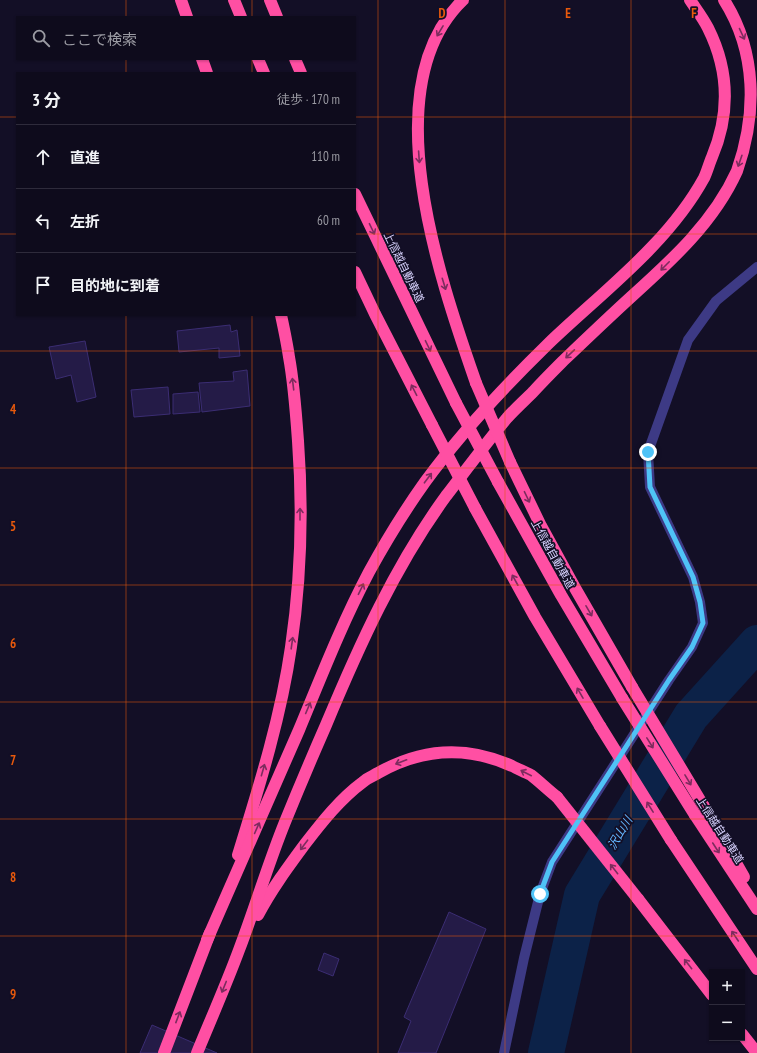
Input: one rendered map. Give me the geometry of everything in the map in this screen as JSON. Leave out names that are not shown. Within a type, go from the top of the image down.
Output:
[{"type":"highway","points":[[180,0],[187,16]]},
{"type":"highway","points":[[234,0],[241,16]]},
{"type":"highway","points":[[270,0],[277,16]]},
{"type":"highway","points":[[463,0],[438,32],[426,63],[419,97],[418,135],[421,178],[429,226],[441,278],[458,331],[476,383],[510,462],[541,526],[632,687],[733,857],[757,902]]},
{"type":"highway","points":[[207,940],[260,822],[346,619],[369,572],[395,527],[426,482],[463,434],[546,345],[651,248],[680,215],[704,177],[718,142],[724,114],[725,84],[719,55],[708,27],[690,0]]},
{"type":"highway","points":[[197,1053],[238,951],[284,825],[345,679],[372,620],[417,540],[444,499],[473,460],[509,417],[561,363],[665,266],[696,234],[721,201],[738,169],[750,134],[754,104],[752,72],[745,41],[724,0]]},
{"type":"highway","points":[[202,60],[207,72]]},
{"type":"highway","points":[[258,60],[264,72]]},
{"type":"highway","points":[[295,60],[301,72]]},
{"type":"highway","name":"上信越自動車道","points":[[356,196],[456,403],[561,595],[622,698],[695,815],[757,909]]},
{"type":"highway","points":[[356,274],[475,508],[535,617],[600,726],[671,840],[757,969]]},
{"type":"highway","points":[[164,1053],[232,873],[250,816],[266,762],[280,704],[291,647],[297,595],[301,477],[294,393],[281,316]]},
{"type":"highway","points":[[238,951],[264,904],[289,865],[317,828],[342,800],[363,781],[390,766],[416,756],[445,752],[471,753],[499,761],[530,775],[557,797],[709,991]]},
{"type":"highway","points":[[745,1038],[757,1053]]},
{"type":"street","points":[[504,1053],[524,958],[540,894],[552,862],[669,680],[692,647],[703,623],[700,602],[693,577],[650,487],[648,452],[688,340],[716,301],[757,267]]},
{"type":"building","points":[[230,325],[231,332],[237,330],[240,356],[219,358],[219,348],[179,352],[177,331]]},
{"type":"building","points":[[85,341],[96,397],[77,402],[71,375],[56,379],[49,347]]},
{"type":"building","points":[[247,370],[250,406],[202,412],[199,383],[234,381],[233,372]]},
{"type":"building","points":[[168,387],[170,414],[134,417],[131,390]]},
{"type":"building","points":[[198,392],[200,412],[173,414],[173,394]]},
{"type":"building","points":[[449,912],[486,929],[436,1053],[398,1053],[411,1021],[404,1017]]},
{"type":"building","points":[[324,953],[339,959],[333,976],[318,970]]},
{"type":"building","points":[[152,1025],[217,1053],[140,1053]]},
{"type":"waterway","name":"沢山川","points":[[546,1053],[582,895],[691,716],[757,643]]},
{"type":"route","points":[[540,894],[552,862],[669,680],[692,647],[703,623],[700,602],[693,577],[650,487],[648,452]]}]
